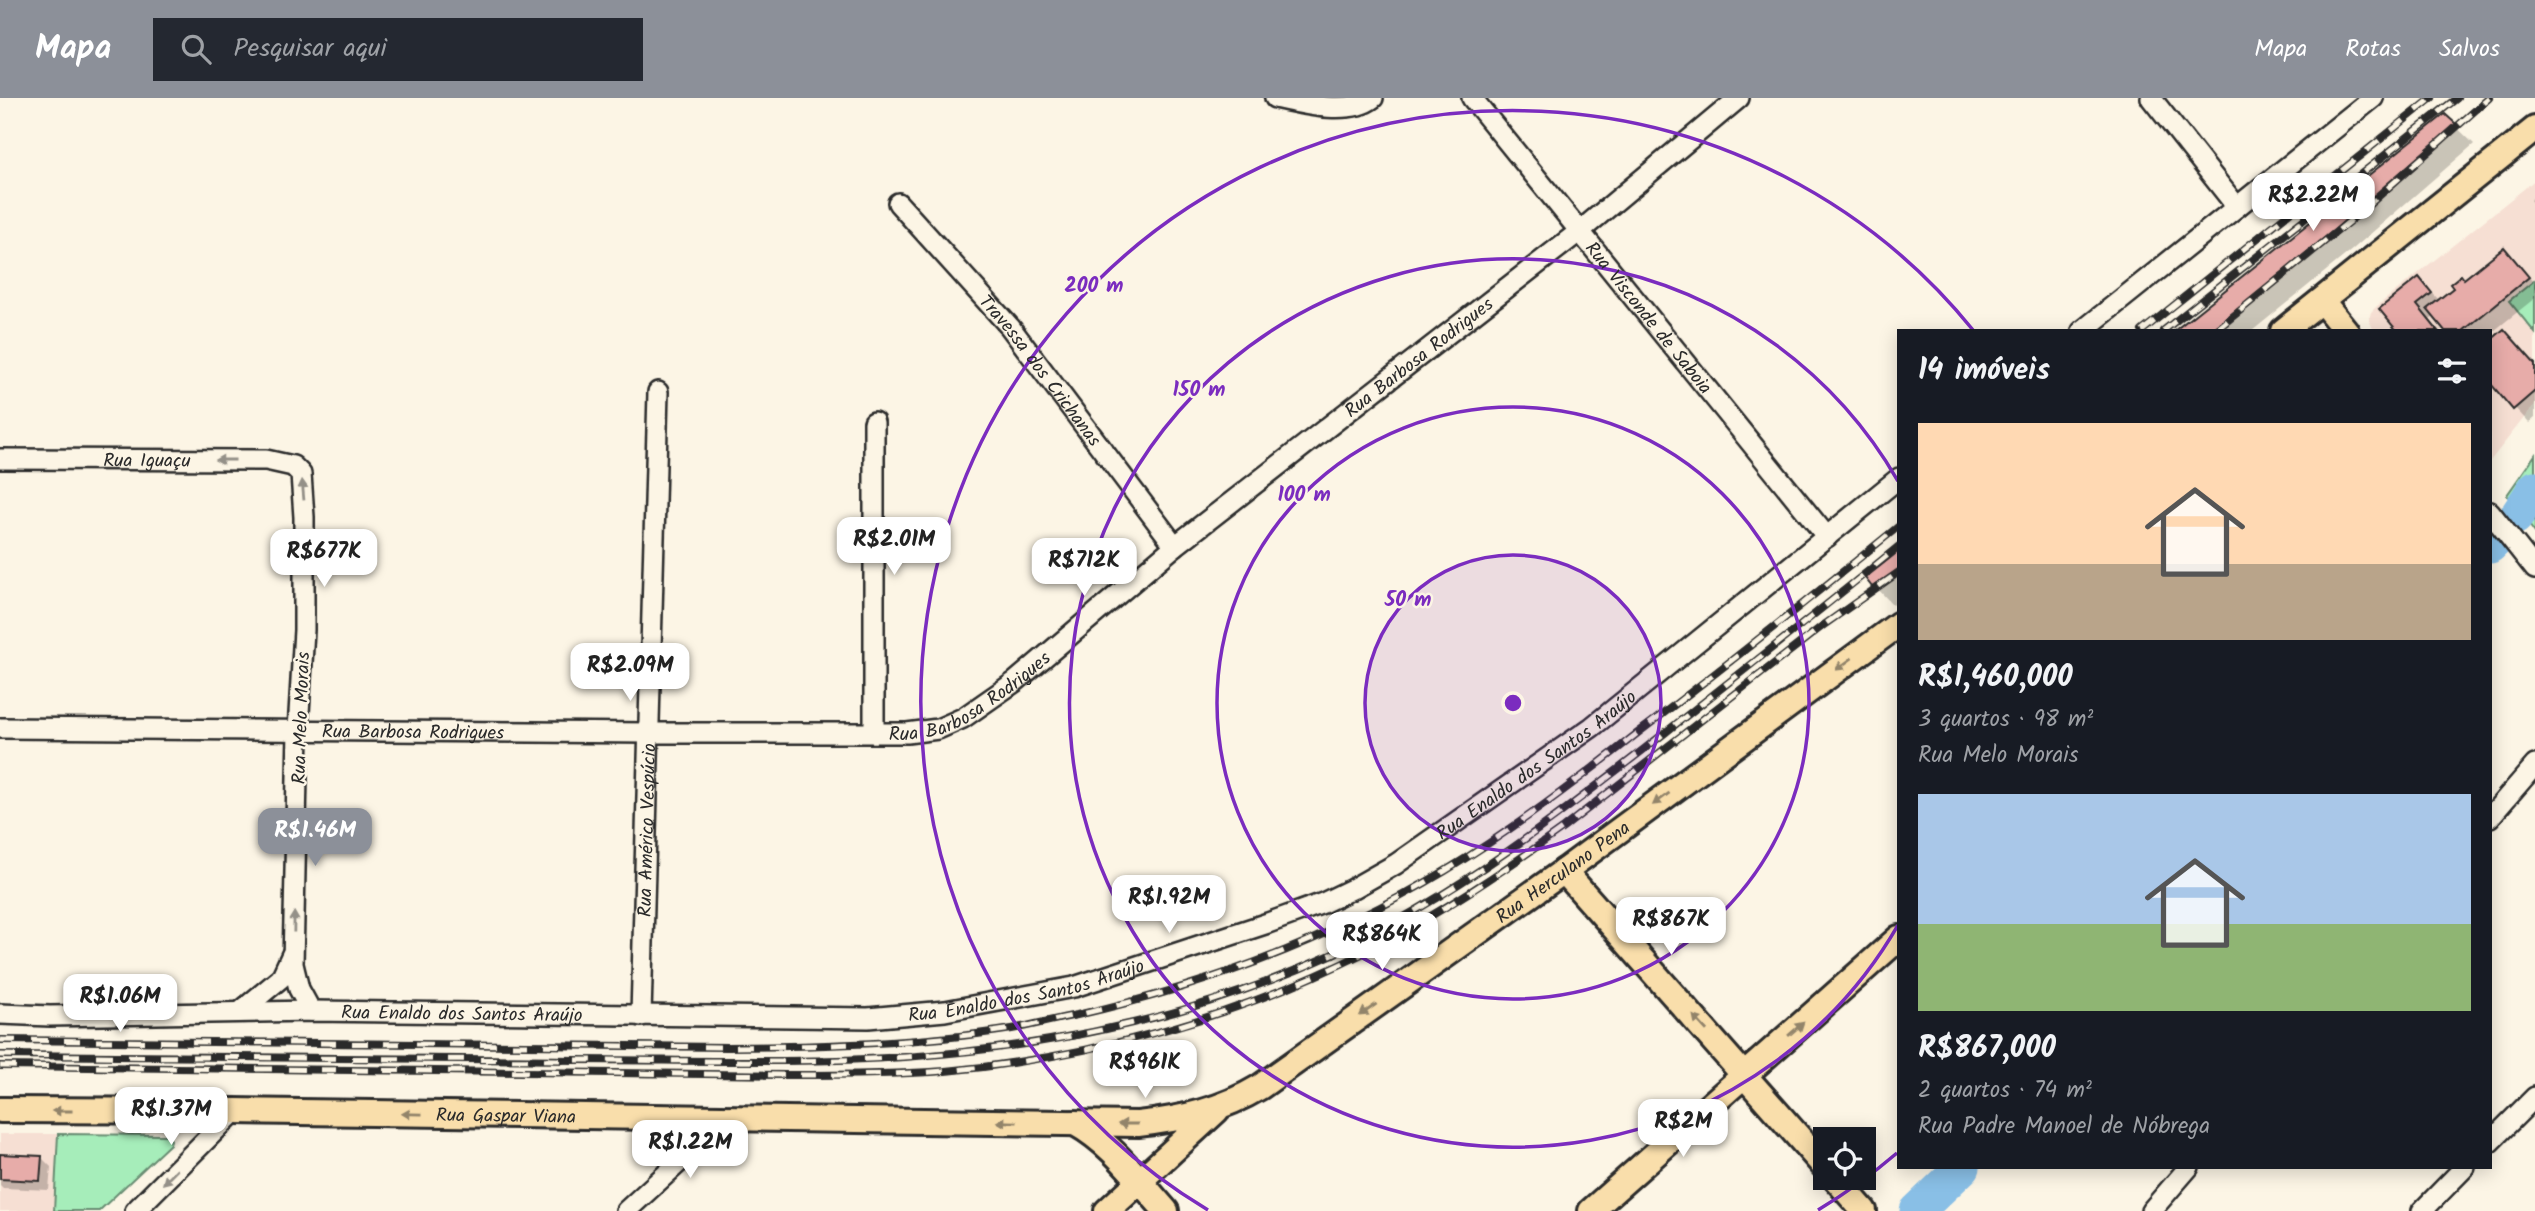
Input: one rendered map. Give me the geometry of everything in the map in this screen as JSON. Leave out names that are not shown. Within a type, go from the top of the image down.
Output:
[{"type":"main road","points":[[2286,329],[2535,129]]},
{"type":"main road","points":[[2322,301],[2344,329]]},
{"type":"main road","name":"Rua Herculano Pena","points":[[1219,1108],[1260,1087],[1563,871],[1897,625]]},
{"type":"main road","points":[[1563,871],[1813,1153]]},
{"type":"main road","points":[[1591,1211],[1897,940]]},
{"type":"main road","points":[[1107,1211],[1219,1108]]},
{"type":"main road","name":"Rua Gaspar Viana","points":[[0,1110],[1145,1123],[1219,1108]]},
{"type":"main road","points":[[1075,1123],[1103,1140],[1166,1211]]},
{"type":"main road","points":[[1846,1190],[1864,1211]]},
{"type":"street","points":[[1275,98],[1310,105],[1352,107],[1367,103],[1373,98]]},
{"type":"street","name":"Rua Visconde de Saboia","points":[[1472,98],[1827,537]]},
{"type":"street","name":"Rua Barbosa Rodrigues","points":[[0,727],[649,733],[908,733],[938,729],[963,718],[1016,681],[1175,546],[1580,231],[1739,98]]},
{"type":"street","points":[[2151,98],[2236,207]]},
{"type":"street","points":[[2084,329],[2373,98]]},
{"type":"street","name":"Travessa dos Crichanas","points":[[898,203],[1010,327],[1175,546]]},
{"type":"street","name":"Rua Américo Vespúcio","points":[[641,1016],[658,392]]},
{"type":"street","points":[[874,422],[874,733]]},
{"type":"street","name":"Rua Iguaçu","points":[[0,459],[266,460],[293,466]]},
{"type":"street","name":"Rua Melo Morais","points":[[293,466],[301,474],[304,517],[304,630],[298,730],[293,952],[299,989],[311,1011]]},
{"type":"street","name":"Rua Enaldo dos Santos Araújo","points":[[0,1014],[50,1016],[311,1011],[868,1018],[944,1011],[1074,987],[1323,903],[1396,864],[1592,727],[1897,480]]},
{"type":"street","points":[[2492,515],[2535,569]]},
{"type":"street","points":[[2492,815],[2535,765]]},
{"type":"street","points":[[240,1012],[281,978],[293,952]]},
{"type":"street","points":[[2492,1140],[2535,1097]]},
{"type":"street","points":[[135,1211],[235,1111]]},
{"type":"street","points":[[626,1211],[726,1119]]},
{"type":"street","points":[[2151,1211],[2187,1169]]},
{"type":"street","points":[[2422,1211],[2463,1169]]},
{"type":"shaded area","points":[[2535,180],[2535,404],[2492,458],[2492,329],[2373,329],[2369,320],[2371,312]]},
{"type":"shaded area","points":[[0,1134],[58,1134],[54,1211],[0,1211]]},
{"type":"green space","points":[[2535,280],[2535,333],[2509,301]]},
{"type":"green space","points":[[2535,455],[2535,533],[2507,495]]},
{"type":"green space","points":[[58,1134],[168,1135],[171,1140],[170,1144],[99,1211],[54,1211]]},
{"type":"building","points":[[2445,114],[2456,124],[2334,230],[2213,329],[2176,329]]},
{"type":"building","points":[[2504,247],[2529,277],[2465,329],[2443,329],[2427,309],[2453,288],[2450,284],[2461,275],[2464,279]]},
{"type":"building","points":[[2419,277],[2432,293],[2417,305],[2436,329],[2395,329],[2379,309]]},
{"type":"building","points":[[2504,329],[2535,364],[2535,391],[2513,410],[2492,385],[2492,339]]},
{"type":"building","points":[[1897,553],[1897,570],[1872,587],[1865,578]]},
{"type":"building","points":[[0,1154],[42,1156],[40,1181],[0,1179]]},
{"type":"waterway","points":[[2516,517],[2535,488]]},
{"type":"waterway","points":[[2492,544],[2495,541]]},
{"type":"waterway","points":[[1917,1211],[1961,1169]]},
{"type":"railway","points":[[2144,329],[2432,98]]},
{"type":"railway","points":[[2166,329],[2457,98]]},
{"type":"railway","points":[[2217,329],[2362,211],[2489,98]]},
{"type":"railway","points":[[0,1040],[728,1047],[835,1045],[941,1038],[1012,1029],[1125,1003],[1173,990],[1267,958],[1358,918],[1445,871],[1520,822],[1592,769],[1897,528]]},
{"type":"railway","points":[[0,1055],[740,1061],[864,1059],[1015,1045],[1124,1025],[1177,1011],[1230,995],[1333,954],[1378,932],[1464,881],[1546,824],[1626,763],[1897,548]]},
{"type":"railway","points":[[0,1066],[885,1074],[999,1065],[1107,1045],[1161,1031],[1214,1015],[1317,975],[1392,938],[1492,878],[1563,828],[1821,627],[1897,573]]}]
